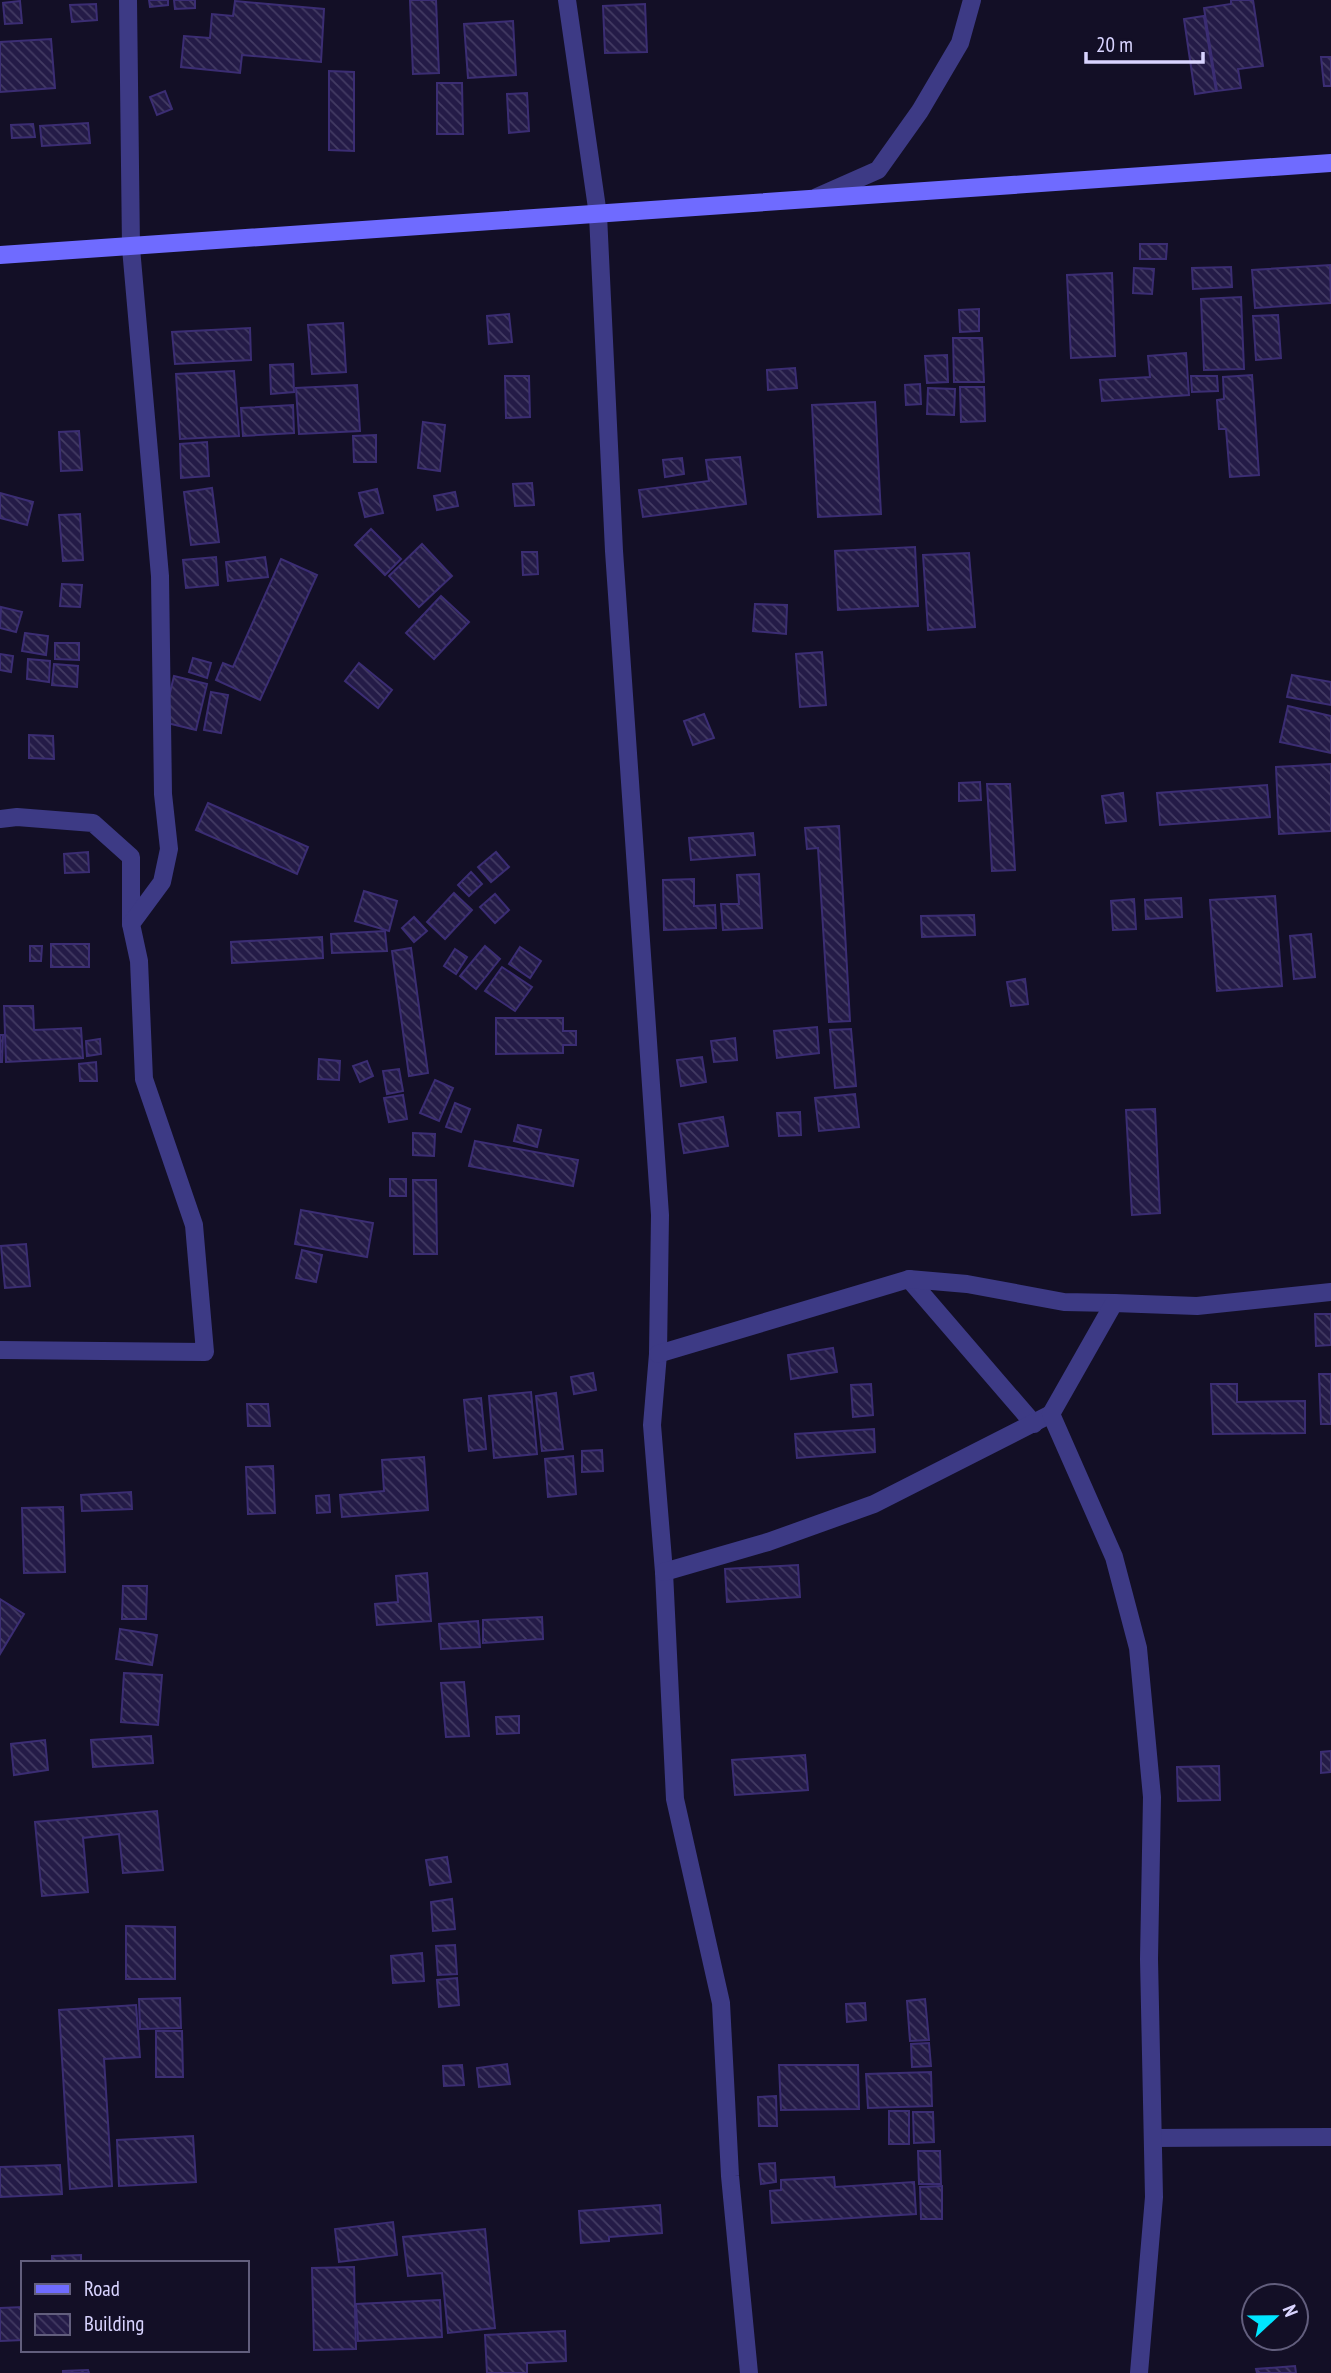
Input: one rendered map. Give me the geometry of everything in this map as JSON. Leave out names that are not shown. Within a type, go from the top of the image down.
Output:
[{"type":"street","points":[[128,0],[131,248],[160,576],[163,793],[169,849],[162,882],[131,924]]},
{"type":"street","points":[[568,0],[598,215],[614,551],[660,1216],[658,1354],[652,1425],[664,1572],[675,1799],[722,2003],[730,2176],[749,2373]]},
{"type":"street","points":[[811,200],[878,170],[920,111],[960,43],[972,0]]},
{"type":"street","points":[[0,255],[1331,163]]},
{"type":"street","points":[[0,819],[17,817],[93,823],[131,857],[131,924],[139,961],[144,1079],[194,1225],[205,1352],[0,1350]]},
{"type":"street","points":[[658,1354],[909,1279],[967,1284],[1064,1302],[1197,1306],[1331,1293]]},
{"type":"street","points":[[909,1279],[1034,1424]]},
{"type":"street","points":[[664,1572],[768,1542],[874,1504],[1051,1415],[1114,1303]]},
{"type":"street","points":[[1051,1415],[1114,1557],[1138,1648],[1152,1797],[1149,1959],[1154,2197],[1139,2373]]},
{"type":"street","points":[[1153,2138],[1331,2137]]},
{"type":"building","points":[[149,0],[168,0],[168,5],[150,7]]},
{"type":"building","points":[[174,0],[195,0],[195,8],[175,9]]},
{"type":"building","points":[[410,0],[436,0],[439,73],[413,74]]},
{"type":"building","points":[[1231,0],[1253,0],[1263,66],[1238,69],[1241,88],[1217,91],[1204,8],[1231,4]]},
{"type":"building","points":[[20,1],[22,23],[5,24],[3,3]]},
{"type":"building","points":[[235,1],[324,9],[321,62],[242,55],[240,73],[181,67],[184,36],[210,38],[212,14],[233,16]]},
{"type":"building","points":[[96,4],[97,20],[72,22],[70,5]]},
{"type":"building","points":[[645,4],[647,52],[605,53],[603,6]]},
{"type":"building","points":[[1204,16],[1216,91],[1195,94],[1184,19]]},
{"type":"building","points":[[513,21],[516,75],[468,78],[464,24]]},
{"type":"building","points":[[51,39],[55,88],[0,92],[0,42]]},
{"type":"building","points":[[1321,57],[1331,57],[1331,86],[1324,86]]},
{"type":"building","points":[[329,71],[354,72],[354,151],[329,150]]},
{"type":"building","points":[[437,83],[462,83],[463,134],[437,134]]},
{"type":"building","points":[[165,91],[172,109],[157,115],[150,97]]},
{"type":"building","points":[[527,93],[529,131],[509,133],[507,94]]},
{"type":"building","points":[[88,123],[90,143],[42,146],[40,126]]},
{"type":"building","points":[[33,124],[35,137],[12,138],[11,125]]},
{"type":"building","points":[[1140,244],[1167,244],[1166,259],[1140,259]]},
{"type":"building","points":[[1330,265],[1331,303],[1255,308],[1252,270]]},
{"type":"building","points":[[1231,267],[1232,287],[1193,289],[1192,268]]},
{"type":"building","points":[[1134,268],[1154,269],[1152,294],[1133,293]]},
{"type":"building","points":[[1112,273],[1115,356],[1071,358],[1067,275]]},
{"type":"building","points":[[1241,297],[1244,369],[1204,370],[1201,299]]},
{"type":"building","points":[[979,309],[979,331],[960,332],[959,310]]},
{"type":"building","points":[[509,314],[512,342],[489,344],[487,316]]},
{"type":"building","points":[[1278,315],[1281,358],[1256,360],[1253,316]]},
{"type":"building","points":[[343,323],[346,372],[312,374],[308,325]]},
{"type":"building","points":[[250,328],[251,360],[175,364],[172,332]]},
{"type":"building","points":[[953,338],[982,338],[984,382],[954,382]]},
{"type":"building","points":[[1186,353],[1189,395],[1102,401],[1100,380],[1150,377],[1148,356]]},
{"type":"building","points":[[947,355],[948,382],[927,383],[925,356]]},
{"type":"building","points":[[293,364],[294,392],[271,394],[270,365]]},
{"type":"building","points":[[795,368],[797,388],[768,390],[767,370]]},
{"type":"building","points":[[234,371],[239,436],[180,439],[176,374]]},
{"type":"building","points":[[1252,375],[1259,475],[1230,477],[1226,429],[1219,429],[1217,400],[1224,399],[1223,377]]},
{"type":"building","points":[[505,376],[529,376],[530,417],[506,418]]},
{"type":"building","points":[[1191,376],[1217,376],[1218,391],[1192,392]]},
{"type":"building","points":[[920,384],[921,404],[906,405],[905,385]]},
{"type":"building","points":[[357,385],[360,431],[299,434],[296,388]]},
{"type":"building","points":[[960,387],[984,387],[985,421],[961,422]]},
{"type":"building","points":[[928,388],[955,389],[954,415],[927,414]]},
{"type":"building","points":[[875,402],[881,514],[818,517],[812,405]]},
{"type":"building","points":[[293,405],[294,433],[243,436],[241,408]]},
{"type":"building","points":[[423,422],[445,425],[440,471],[418,468]]},
{"type":"building","points":[[79,431],[82,470],[61,471],[59,432]]},
{"type":"building","points":[[376,435],[376,462],[354,462],[353,436]]},
{"type":"building","points":[[207,442],[209,476],[181,478],[180,444]]},
{"type":"building","points":[[740,457],[746,504],[643,517],[639,490],[709,481],[706,460]]},
{"type":"building","points":[[682,458],[684,474],[665,477],[663,460]]},
{"type":"building","points":[[532,483],[534,505],[515,506],[513,484]]},
{"type":"building","points":[[212,488],[219,542],[191,545],[184,492]]},
{"type":"building","points":[[377,489],[383,513],[365,517],[359,493]]},
{"type":"building","points":[[455,492],[458,506],[437,510],[434,496]]},
{"type":"building","points":[[0,493],[33,502],[27,525],[0,518]]},
{"type":"building","points":[[80,514],[83,560],[63,561],[59,515]]},
{"type":"building","points":[[371,529],[401,559],[385,575],[355,545]]},
{"type":"building","points":[[422,544],[452,576],[419,607],[389,576]]},
{"type":"building","points":[[915,547],[918,606],[838,610],[835,551]]},
{"type":"building","points":[[522,552],[537,552],[538,574],[523,575]]},
{"type":"building","points":[[969,553],[975,627],[928,630],[923,555]]},
{"type":"building","points":[[216,557],[218,585],[186,588],[183,560]]},
{"type":"building","points":[[265,557],[268,577],[228,581],[226,562]]},
{"type":"building","points":[[281,559],[317,575],[260,700],[216,680],[223,663],[233,667]]},
{"type":"building","points":[[62,584],[82,585],[80,607],[60,606]]},
{"type":"building","points":[[441,596],[469,622],[434,659],[406,633]]},
{"type":"building","points":[[755,604],[787,605],[786,634],[753,631]]},
{"type":"building","points":[[1,607],[22,612],[16,632],[0,628]]},
{"type":"building","points":[[25,633],[48,636],[46,655],[22,651]]},
{"type":"building","points":[[55,643],[79,643],[79,660],[55,659]]},
{"type":"building","points":[[822,652],[826,705],[800,707],[796,654]]},
{"type":"building","points":[[0,654],[13,656],[11,672],[0,670]]},
{"type":"building","points":[[193,658],[211,663],[207,678],[189,672]]},
{"type":"building","points":[[28,659],[50,661],[49,682],[27,679]]},
{"type":"building","points":[[359,663],[392,690],[378,708],[345,681]]},
{"type":"building","points":[[54,664],[78,666],[77,687],[52,685]]},
{"type":"building","points":[[1292,675],[1331,682],[1331,705],[1287,697]]},
{"type":"building","points":[[174,676],[207,684],[196,730],[163,722]]},
{"type":"building","points":[[211,692],[228,695],[221,733],[204,730]]},
{"type":"building","points":[[1288,706],[1331,716],[1331,753],[1280,742]]},
{"type":"building","points":[[704,714],[714,738],[693,745],[684,721]]},
{"type":"building","points":[[29,735],[53,736],[54,759],[29,758]]},
{"type":"building","points":[[1331,764],[1331,831],[1279,834],[1276,767]]},
{"type":"building","points":[[980,782],[981,800],[959,801],[959,783]]},
{"type":"building","points":[[987,784],[1010,784],[1015,870],[992,871]]},
{"type":"building","points":[[1267,785],[1270,817],[1160,825],[1157,793]]},
{"type":"building","points":[[1123,793],[1126,821],[1106,823],[1102,796]]},
{"type":"building","points":[[208,803],[308,847],[297,874],[196,830]]},
{"type":"building","points":[[839,826],[850,1021],[829,1022],[818,848],[807,849],[805,828]]},
{"type":"building","points":[[753,833],[755,855],[691,860],[689,838]]},
{"type":"building","points":[[88,852],[89,872],[65,873],[64,854]]},
{"type":"building","points":[[496,852],[509,867],[491,882],[478,867]]},
{"type":"building","points":[[471,872],[482,884],[469,896],[458,885]]},
{"type":"building","points":[[759,874],[762,928],[723,930],[721,904],[739,904],[737,875]]},
{"type":"building","points":[[694,879],[694,906],[715,905],[716,928],[664,930],[663,880]]},
{"type":"building","points":[[364,891],[397,901],[389,931],[355,921]]},
{"type":"building","points":[[454,893],[472,910],[445,939],[427,922]]},
{"type":"building","points":[[495,894],[509,910],[495,923],[480,907]]},
{"type":"building","points":[[1275,896],[1282,986],[1217,991],[1210,900]]},
{"type":"building","points":[[1181,898],[1182,917],[1146,919],[1145,900]]},
{"type":"building","points":[[1134,899],[1136,929],[1113,930],[1111,901]]},
{"type":"building","points":[[974,915],[975,935],[922,937],[921,916]]},
{"type":"building","points":[[414,917],[427,931],[414,942],[402,928]]},
{"type":"building","points":[[385,931],[387,951],[332,953],[331,934]]},
{"type":"building","points":[[1311,934],[1315,977],[1294,979],[1290,936]]},
{"type":"building","points":[[322,937],[323,958],[232,963],[231,942]]},
{"type":"building","points":[[51,944],[89,944],[89,967],[51,967]]},
{"type":"building","points":[[30,946],[42,946],[41,961],[30,961]]},
{"type":"building","points":[[485,946],[500,959],[476,989],[460,976]]},
{"type":"building","points":[[520,947],[541,961],[530,978],[509,964]]},
{"type":"building","points":[[411,948],[428,1073],[409,1076],[392,951]]},
{"type":"building","points":[[455,949],[467,957],[456,974],[444,966]]},
{"type":"building","points":[[502,967],[532,987],[515,1011],[485,991]]},
{"type":"building","points":[[1025,979],[1028,1004],[1011,1006],[1007,982]]},
{"type":"building","points":[[4,1006],[33,1006],[34,1030],[81,1028],[83,1058],[6,1062]]},
{"type":"building","points":[[496,1018],[563,1018],[563,1031],[576,1031],[576,1045],[563,1045],[563,1053],[496,1054]]},
{"type":"building","points":[[817,1027],[819,1053],[777,1058],[774,1031]]},
{"type":"building","points":[[851,1029],[856,1086],[835,1088],[830,1030]]},
{"type":"building","points":[[0,1035],[3,1035],[2,1062],[0,1062]]},
{"type":"building","points":[[735,1038],[737,1060],[714,1062],[711,1041]]},
{"type":"building","points":[[100,1039],[101,1054],[87,1056],[86,1041]]},
{"type":"building","points":[[702,1057],[706,1082],[681,1086],[677,1060]]},
{"type":"building","points":[[319,1059],[340,1061],[339,1080],[318,1079]]},
{"type":"building","points":[[367,1061],[373,1076],[360,1082],[353,1066]]},
{"type":"building","points":[[96,1062],[97,1081],[80,1081],[79,1064]]},
{"type":"building","points":[[399,1069],[403,1091],[387,1094],[383,1071]]},
{"type":"building","points":[[435,1080],[453,1088],[439,1121],[420,1113]]},
{"type":"building","points":[[855,1094],[859,1127],[819,1131],[815,1098]]},
{"type":"building","points":[[403,1095],[407,1119],[389,1122],[384,1098]]},
{"type":"building","points":[[455,1103],[470,1109],[461,1132],[446,1127]]},
{"type":"building","points":[[1155,1109],[1160,1213],[1132,1215],[1126,1110]]},
{"type":"building","points":[[800,1112],[801,1135],[779,1136],[777,1113]]},
{"type":"building","points":[[723,1117],[728,1146],[684,1153],[679,1124]]},
{"type":"building","points":[[518,1125],[541,1130],[537,1147],[514,1141]]},
{"type":"building","points":[[413,1133],[435,1134],[434,1156],[413,1155]]},
{"type":"building","points":[[475,1141],[578,1160],[573,1186],[469,1166]]},
{"type":"building","points":[[390,1179],[406,1179],[406,1196],[390,1196]]},
{"type":"building","points":[[413,1180],[436,1180],[437,1254],[414,1254]]},
{"type":"building","points":[[301,1210],[373,1223],[367,1257],[295,1244]]},
{"type":"building","points":[[26,1244],[30,1286],[5,1288],[1,1246]]},
{"type":"building","points":[[302,1250],[322,1255],[316,1282],[296,1278]]},
{"type":"building","points":[[1315,1314],[1331,1314],[1331,1345],[1316,1346]]},
{"type":"building","points":[[833,1348],[837,1372],[791,1379],[788,1355]]},
{"type":"building","points":[[593,1373],[596,1390],[574,1394],[571,1377]]},
{"type":"building","points":[[1319,1374],[1331,1374],[1331,1424],[1321,1424]]},
{"type":"building","points":[[871,1384],[873,1415],[853,1417],[851,1385]]},
{"type":"building","points":[[1211,1384],[1237,1384],[1237,1402],[1305,1401],[1305,1433],[1213,1434]]},
{"type":"building","points":[[531,1392],[537,1454],[494,1458],[489,1396]]},
{"type":"building","points":[[556,1393],[563,1449],[542,1451],[536,1396]]},
{"type":"building","points":[[481,1398],[486,1449],[469,1451],[464,1400]]},
{"type":"building","points":[[247,1404],[268,1404],[270,1426],[248,1426]]},
{"type":"building","points":[[874,1429],[875,1452],[797,1458],[795,1434]]},
{"type":"building","points":[[602,1450],[603,1471],[582,1472],[582,1451]]},
{"type":"building","points":[[573,1456],[576,1494],[548,1497],[545,1459]]},
{"type":"building","points":[[424,1457],[428,1510],[342,1517],[340,1495],[384,1491],[382,1460]]},
{"type":"building","points":[[273,1466],[275,1513],[248,1514],[246,1467]]},
{"type":"building","points":[[131,1492],[132,1509],[82,1511],[81,1495]]},
{"type":"building","points":[[329,1495],[330,1512],[317,1513],[316,1496]]},
{"type":"building","points":[[63,1507],[65,1572],[24,1573],[22,1508]]},
{"type":"building","points":[[798,1565],[800,1597],[727,1602],[725,1569]]},
{"type":"building","points":[[427,1573],[431,1621],[377,1625],[375,1604],[398,1602],[396,1576]]},
{"type":"building","points":[[123,1586],[147,1586],[146,1619],[122,1619]]},
{"type":"building","points":[[0,1599],[24,1614],[0,1654]]},
{"type":"building","points":[[542,1617],[543,1639],[483,1643],[483,1620]]},
{"type":"building","points":[[478,1621],[480,1647],[441,1649],[439,1624]]},
{"type":"building","points":[[120,1629],[157,1635],[152,1665],[116,1659]]},
{"type":"building","points":[[124,1673],[162,1675],[158,1725],[121,1722]]},
{"type":"building","points":[[464,1682],[469,1736],[446,1737],[441,1683]]},
{"type":"building","points":[[519,1716],[519,1733],[497,1734],[496,1717]]},
{"type":"building","points":[[151,1736],[153,1763],[93,1767],[91,1740]]},
{"type":"building","points":[[45,1740],[48,1770],[14,1775],[11,1744]]},
{"type":"building","points":[[1331,1751],[1331,1772],[1321,1773],[1321,1752]]},
{"type":"building","points":[[805,1755],[808,1790],[735,1795],[732,1760]]},
{"type":"building","points":[[1219,1766],[1220,1800],[1178,1801],[1177,1767]]},
{"type":"building","points":[[157,1811],[163,1870],[123,1873],[119,1834],[83,1838],[88,1892],[42,1896],[35,1822]]},
{"type":"building","points":[[447,1857],[451,1882],[430,1885],[426,1860]]},
{"type":"building","points":[[452,1899],[455,1929],[433,1931],[431,1902]]},
{"type":"building","points":[[126,1926],[175,1927],[175,1979],[126,1979]]},
{"type":"building","points":[[455,1945],[457,1974],[438,1975],[436,1946]]},
{"type":"building","points":[[422,1953],[424,1981],[393,1983],[391,1956]]},
{"type":"building","points":[[457,1978],[459,2005],[439,2007],[437,1980]]},
{"type":"building","points":[[180,1998],[181,2028],[140,2029],[139,1999]]},
{"type":"building","points":[[925,1999],[929,2040],[910,2041],[907,2001]]},
{"type":"building","points":[[865,2003],[866,2020],[847,2022],[846,2004]]},
{"type":"building","points":[[136,2005],[140,2057],[104,2059],[112,2186],[70,2189],[59,2010]]},
{"type":"building","points":[[156,2031],[182,2031],[183,2077],[156,2077]]},
{"type":"building","points":[[929,2043],[931,2066],[912,2067],[911,2044]]},
{"type":"building","points":[[507,2064],[510,2084],[479,2087],[477,2068]]},
{"type":"building","points":[[462,2065],[464,2085],[444,2086],[443,2066]]},
{"type":"building","points":[[779,2065],[858,2065],[859,2109],[781,2110]]},
{"type":"building","points":[[931,2072],[932,2106],[868,2108],[866,2074]]},
{"type":"building","points":[[776,2096],[777,2126],[759,2126],[758,2097]]},
{"type":"building","points":[[889,2111],[909,2111],[909,2144],[889,2144]]},
{"type":"building","points":[[913,2112],[933,2112],[934,2142],[914,2143]]},
{"type":"building","points":[[193,2136],[196,2182],[119,2186],[117,2140]]},
{"type":"building","points":[[918,2151],[940,2151],[941,2184],[919,2184]]},
{"type":"building","points":[[775,2163],[776,2182],[761,2184],[759,2164]]},
{"type":"building","points":[[60,2165],[62,2194],[0,2197],[0,2167]]},
{"type":"building","points":[[834,2177],[835,2187],[914,2182],[916,2214],[772,2223],[770,2191],[781,2190],[781,2180]]},
{"type":"building","points":[[942,2186],[942,2219],[921,2219],[920,2187]]},
{"type":"building","points":[[660,2205],[662,2233],[609,2237],[609,2241],[581,2243],[579,2211]]},
{"type":"building","points":[[393,2222],[397,2255],[339,2262],[335,2229]]},
{"type":"building","points":[[485,2229],[495,2328],[448,2333],[442,2273],[408,2276],[403,2237]]},
{"type":"building","points":[[81,2255],[81,2261],[52,2261],[52,2256]]},
{"type":"building","points":[[354,2267],[356,2349],[314,2350],[312,2268]]},
{"type":"building","points":[[440,2300],[442,2337],[358,2341],[356,2304]]},
{"type":"building","points":[[21,2307],[21,2340],[0,2341],[0,2308]]},
{"type":"building","points":[[565,2331],[566,2361],[527,2363],[527,2373],[487,2373],[485,2335]]},
{"type":"building","points":[[1295,2366],[1296,2373],[1257,2373],[1256,2369]]},
{"type":"building","points":[[88,2370],[89,2373],[63,2373],[63,2371]]}]
